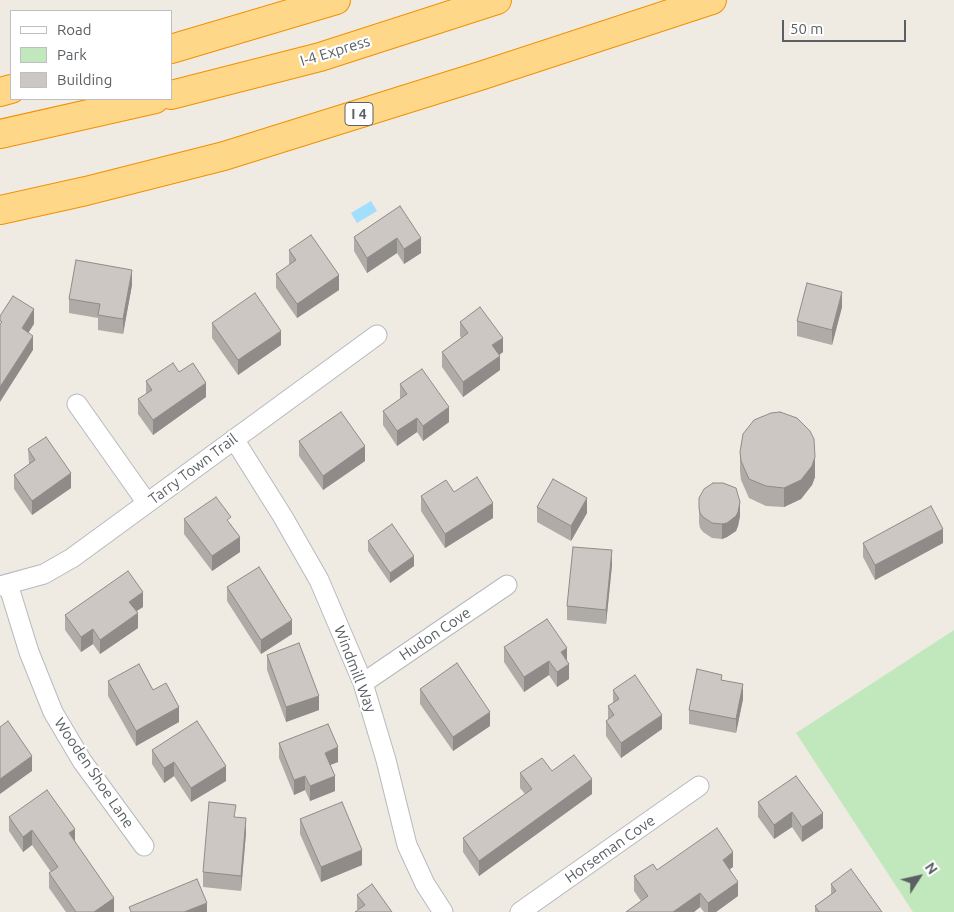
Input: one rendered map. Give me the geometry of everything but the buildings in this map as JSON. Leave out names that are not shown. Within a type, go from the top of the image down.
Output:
[{"type":"highway","points":[[172,49],[336,0]]},
{"type":"highway","name":"I-4 Express","points":[[172,95],[320,57],[497,0]]},
{"type":"highway","name":"I 4","points":[[0,210],[86,191],[224,156],[480,76],[712,0]]},
{"type":"highway","points":[[0,134],[151,100]]},
{"type":"street","name":"Tarry Town Trail","points":[[4,585],[44,574],[72,558],[377,335]]},
{"type":"street","points":[[77,404],[147,503]]},
{"type":"street","name":"Windmill Way","points":[[234,439],[283,517],[319,580],[363,683],[386,760],[407,845],[426,884],[443,912]]},
{"type":"street","name":"Wooden Shoe Lane","points":[[4,585],[53,712],[82,761],[144,846]]},
{"type":"street","name":"Hudon Cove","points":[[363,683],[507,585]]},
{"type":"street","name":"Horseman Cove","points":[[520,912],[699,786]]},
{"type":"green space","points":[[954,630],[954,912],[913,912],[796,733]]},
{"type":"water","points":[[371,201],[377,211],[357,223],[351,213]]}]
